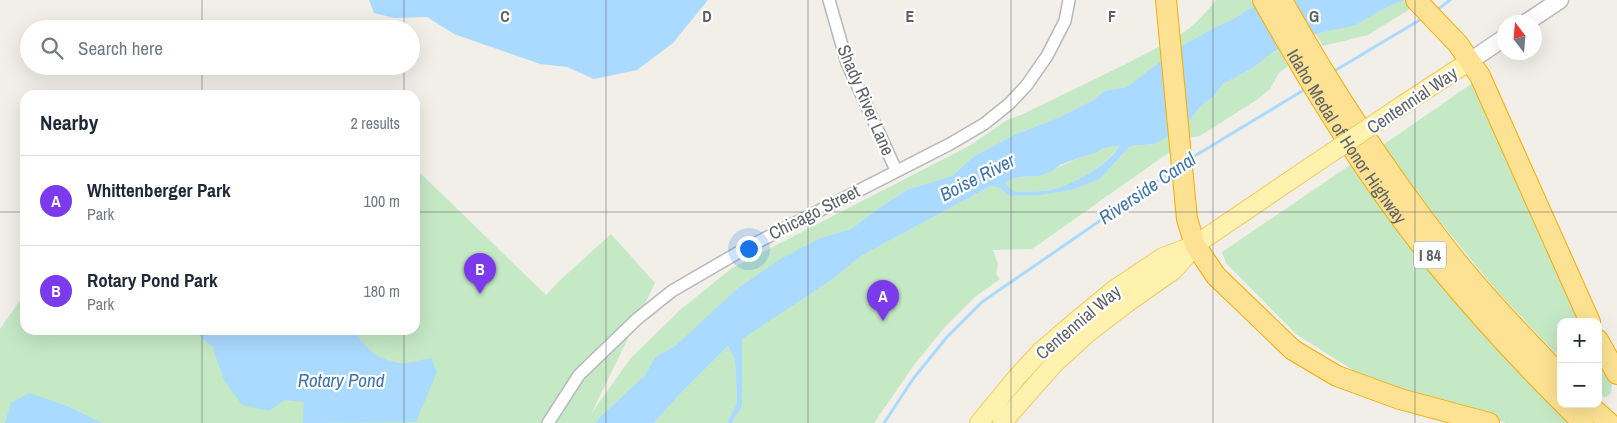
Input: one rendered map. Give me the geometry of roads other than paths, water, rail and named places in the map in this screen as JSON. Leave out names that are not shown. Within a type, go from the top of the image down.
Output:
[{"type":"highway","name":"Idaho Medal of Honor Highway","points":[[1263,0],[1324,89]]},
{"type":"highway","name":"Idaho Medal of Honor Highway","points":[[1282,0],[1324,89],[1374,180],[1437,264],[1492,330],[1557,397]]},
{"type":"highway","points":[[1416,0],[1449,35],[1480,76],[1588,318]]},
{"type":"highway","points":[[1166,4],[1187,219],[1195,245],[1216,276],[1293,350],[1337,376],[1400,399],[1489,423]]},
{"type":"highway","name":"I 84","points":[[1324,89],[1386,166],[1442,244],[1503,316],[1557,372]]},
{"type":"highway","points":[[1602,347],[1617,374]]},
{"type":"highway","points":[[1568,408],[1584,423]]},
{"type":"highway","points":[[1592,408],[1609,423]]},
{"type":"main road","points":[[1538,15],[1560,0]]},
{"type":"main road","name":"Centennial Way","points":[[980,423],[1016,377],[1041,351],[1115,289],[1163,257],[1195,245],[1497,43]]},
{"type":"main road","name":"Centennial Way","points":[[1002,423],[1030,390],[1068,351],[1127,302],[1174,270],[1195,245]]},
{"type":"street","name":"Shady River Lane","points":[[829,0],[847,63],[896,170]]},
{"type":"street","name":"Chicago Street","points":[[548,423],[579,375],[637,319],[672,291],[746,248],[950,144],[984,124],[1009,104],[1026,86],[1047,56],[1065,21],[1070,0]]},
{"type":"water","points":[[369,0],[708,0],[673,43],[637,70],[594,79],[567,67],[540,64],[454,34],[427,17],[394,18],[374,13]]},
{"type":"water","name":"Boise River","points":[[1274,0],[1405,0],[1381,10],[1356,25],[1319,33],[1273,52],[1253,68],[1223,84],[1190,120],[1165,138],[1155,144],[1130,146],[1100,179],[1072,190],[1041,195],[1010,196],[999,187],[991,186],[861,256],[833,279],[742,339],[742,406],[732,423],[727,423],[737,403],[735,360],[728,346],[654,423],[595,423],[645,375],[655,357],[675,346],[737,289],[777,261],[820,238],[851,229],[880,207],[909,189],[952,176],[974,156],[1016,134],[1060,117],[1095,99],[1104,91],[1127,87],[1181,46],[1251,8]],"holes":[[[1120,145],[1115,152],[1090,173],[1059,188],[1046,191],[1015,192],[1004,183],[1018,177],[1040,176],[1060,165],[1096,153],[1103,148]]]},
{"type":"water","name":"Rotary Pond","points":[[198,335],[358,335],[367,348],[378,356],[399,363],[431,358],[437,372],[416,422],[303,423],[304,402],[285,400],[269,411],[242,405],[224,380],[212,346]]},
{"type":"water","points":[[29,393],[67,406],[102,423],[5,423],[11,403]]},
{"type":"waterway","name":"Riverside Canal","points":[[1437,10],[1450,0]]},
{"type":"waterway","name":"Riverside Canal","points":[[1331,73],[1423,18]]},
{"type":"waterway","name":"Riverside Canal","points":[[1188,160],[1307,88]]},
{"type":"waterway","name":"Riverside Canal","points":[[884,423],[913,379],[947,337],[982,302],[1175,169]]},
{"type":"place","name":"Rotary Pond Park","points":[[480,294]]},
{"type":"place","name":"Whittenberger Park","points":[[883,321]]}]
